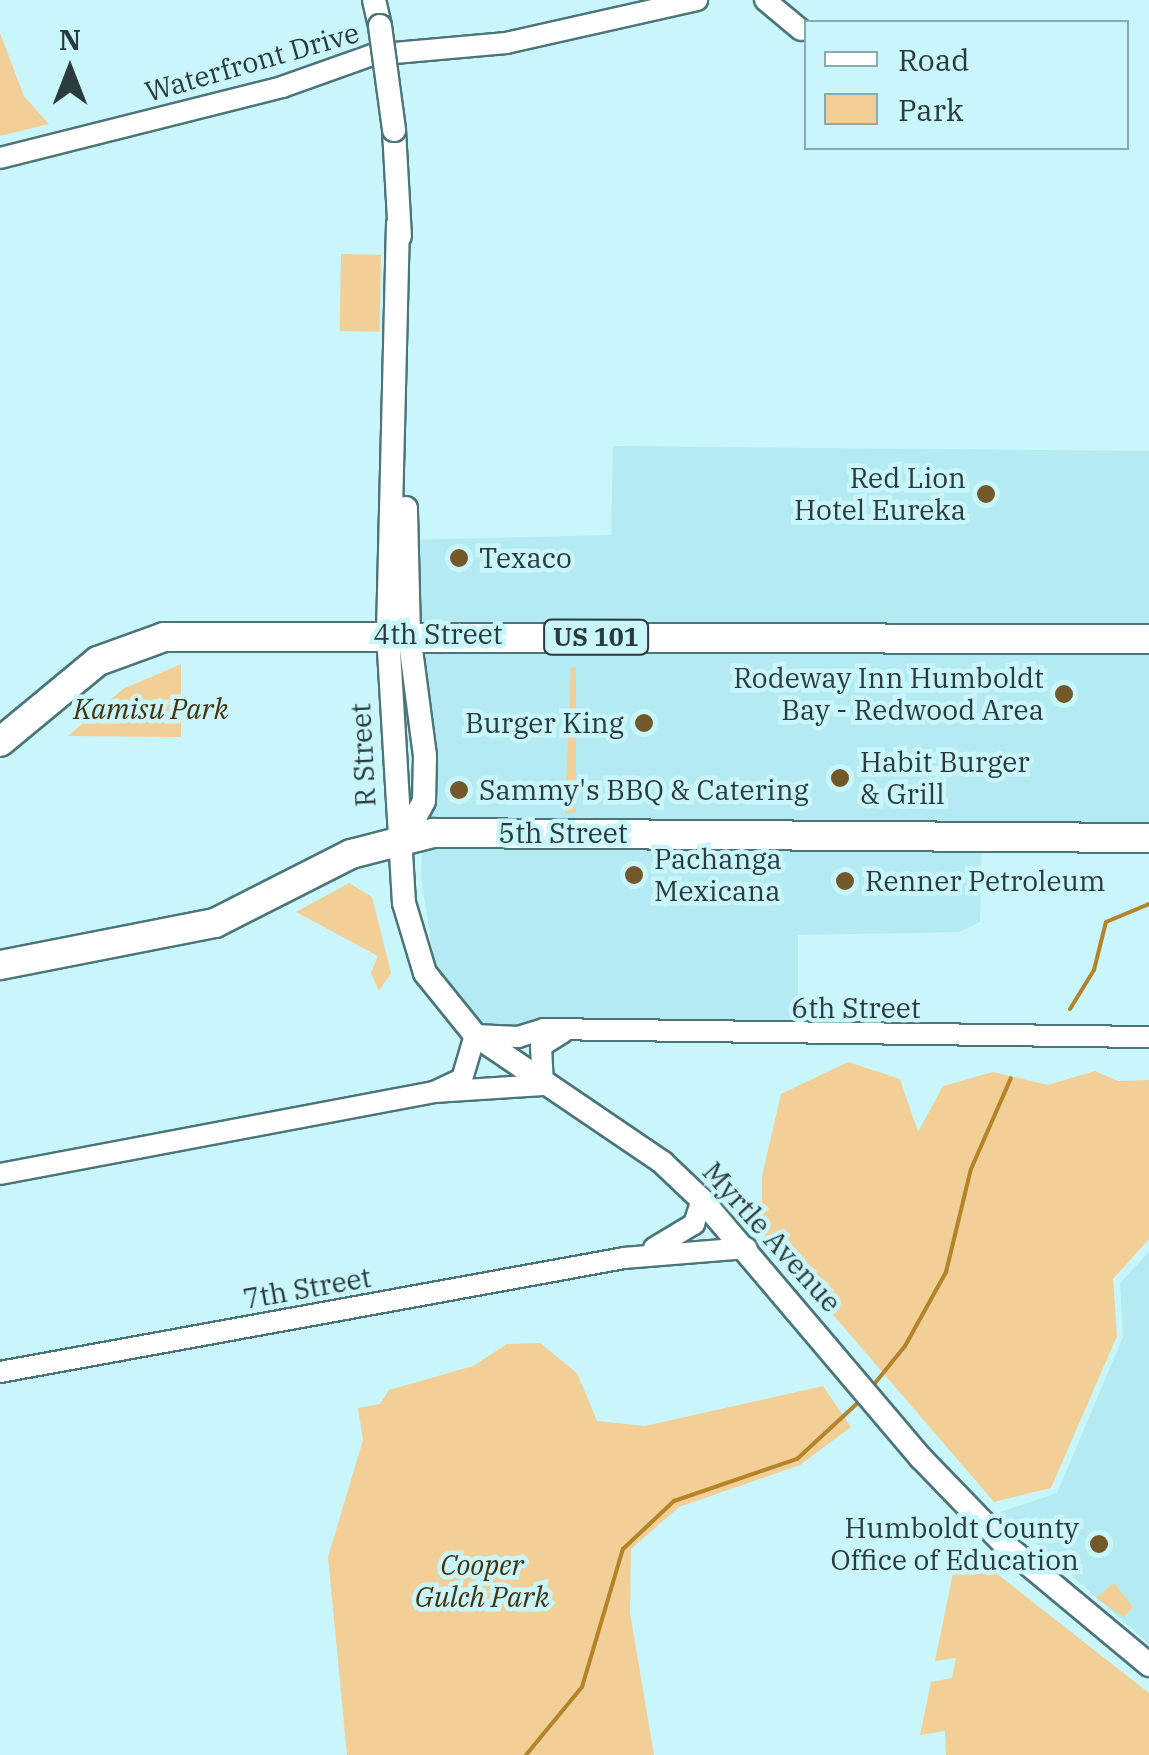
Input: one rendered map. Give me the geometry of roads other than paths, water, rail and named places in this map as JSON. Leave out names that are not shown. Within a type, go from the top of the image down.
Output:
[{"type":"highway","name":"4th Street","points":[[0,742],[98,662],[129,645],[200,634],[1149,639]]},
{"type":"highway","name":"5th Street","points":[[0,965],[215,923],[350,854],[433,833],[1149,838]]},
{"type":"main road","name":"R Street","points":[[374,0],[394,130],[398,224],[405,270],[396,822],[403,840]]},
{"type":"main road","name":"Myrtle Avenue","points":[[403,840],[404,903],[415,951],[438,995],[474,1034],[663,1163],[747,1248],[921,1458],[1004,1544],[1149,1665]]},
{"type":"street","name":"Waterfront Drive","points":[[0,158],[282,87],[372,55],[506,43],[697,0]]},
{"type":"street","points":[[765,0],[801,30]]},
{"type":"street","points":[[0,1174],[434,1092],[543,1084],[542,1046],[562,1032]]},
{"type":"street","points":[[434,1092],[462,1079],[474,1034]]},
{"type":"street","name":"6th Street","points":[[474,1034],[1149,1037]]},
{"type":"street","points":[[624,1258],[670,1242],[694,1224],[702,1200]]},
{"type":"street","points":[[624,1258],[747,1248]]},
{"type":"street","name":"7th Street","points":[[0,1372],[624,1258]]},
{"type":"waterway","points":[[1070,1009],[1094,970],[1106,922],[1149,904]]},
{"type":"waterway","points":[[871,1388],[905,1346],[946,1272],[971,1169],[1011,1078]]},
{"type":"waterway","points":[[526,1755],[582,1687],[623,1549],[674,1501],[797,1459],[862,1399]]},
{"type":"place","name":"Red Lion Hotel Eureka","points":[[986,494]]},
{"type":"place","name":"Texaco","points":[[459,558]]},
{"type":"place","name":"Rodeway Inn Humboldt Bay - Redwood Area","points":[[1064,694]]},
{"type":"place","name":"Burger King","points":[[644,723]]},
{"type":"place","name":"Habit Burger & Grill","points":[[840,778]]},
{"type":"place","name":"Sammy's BBQ & Catering","points":[[459,790]]},
{"type":"place","name":"Pachanga Mexicana","points":[[634,875]]},
{"type":"place","name":"Renner Petroleum","points":[[845,881]]},
{"type":"place","name":"Humboldt County Office of Education","points":[[1099,1544]]},
{"type":"park label","name":"Kamisu Park","points":[[151,709]]},
{"type":"park label","name":"Cooper Gulch Park","points":[[482,1581]]}]
